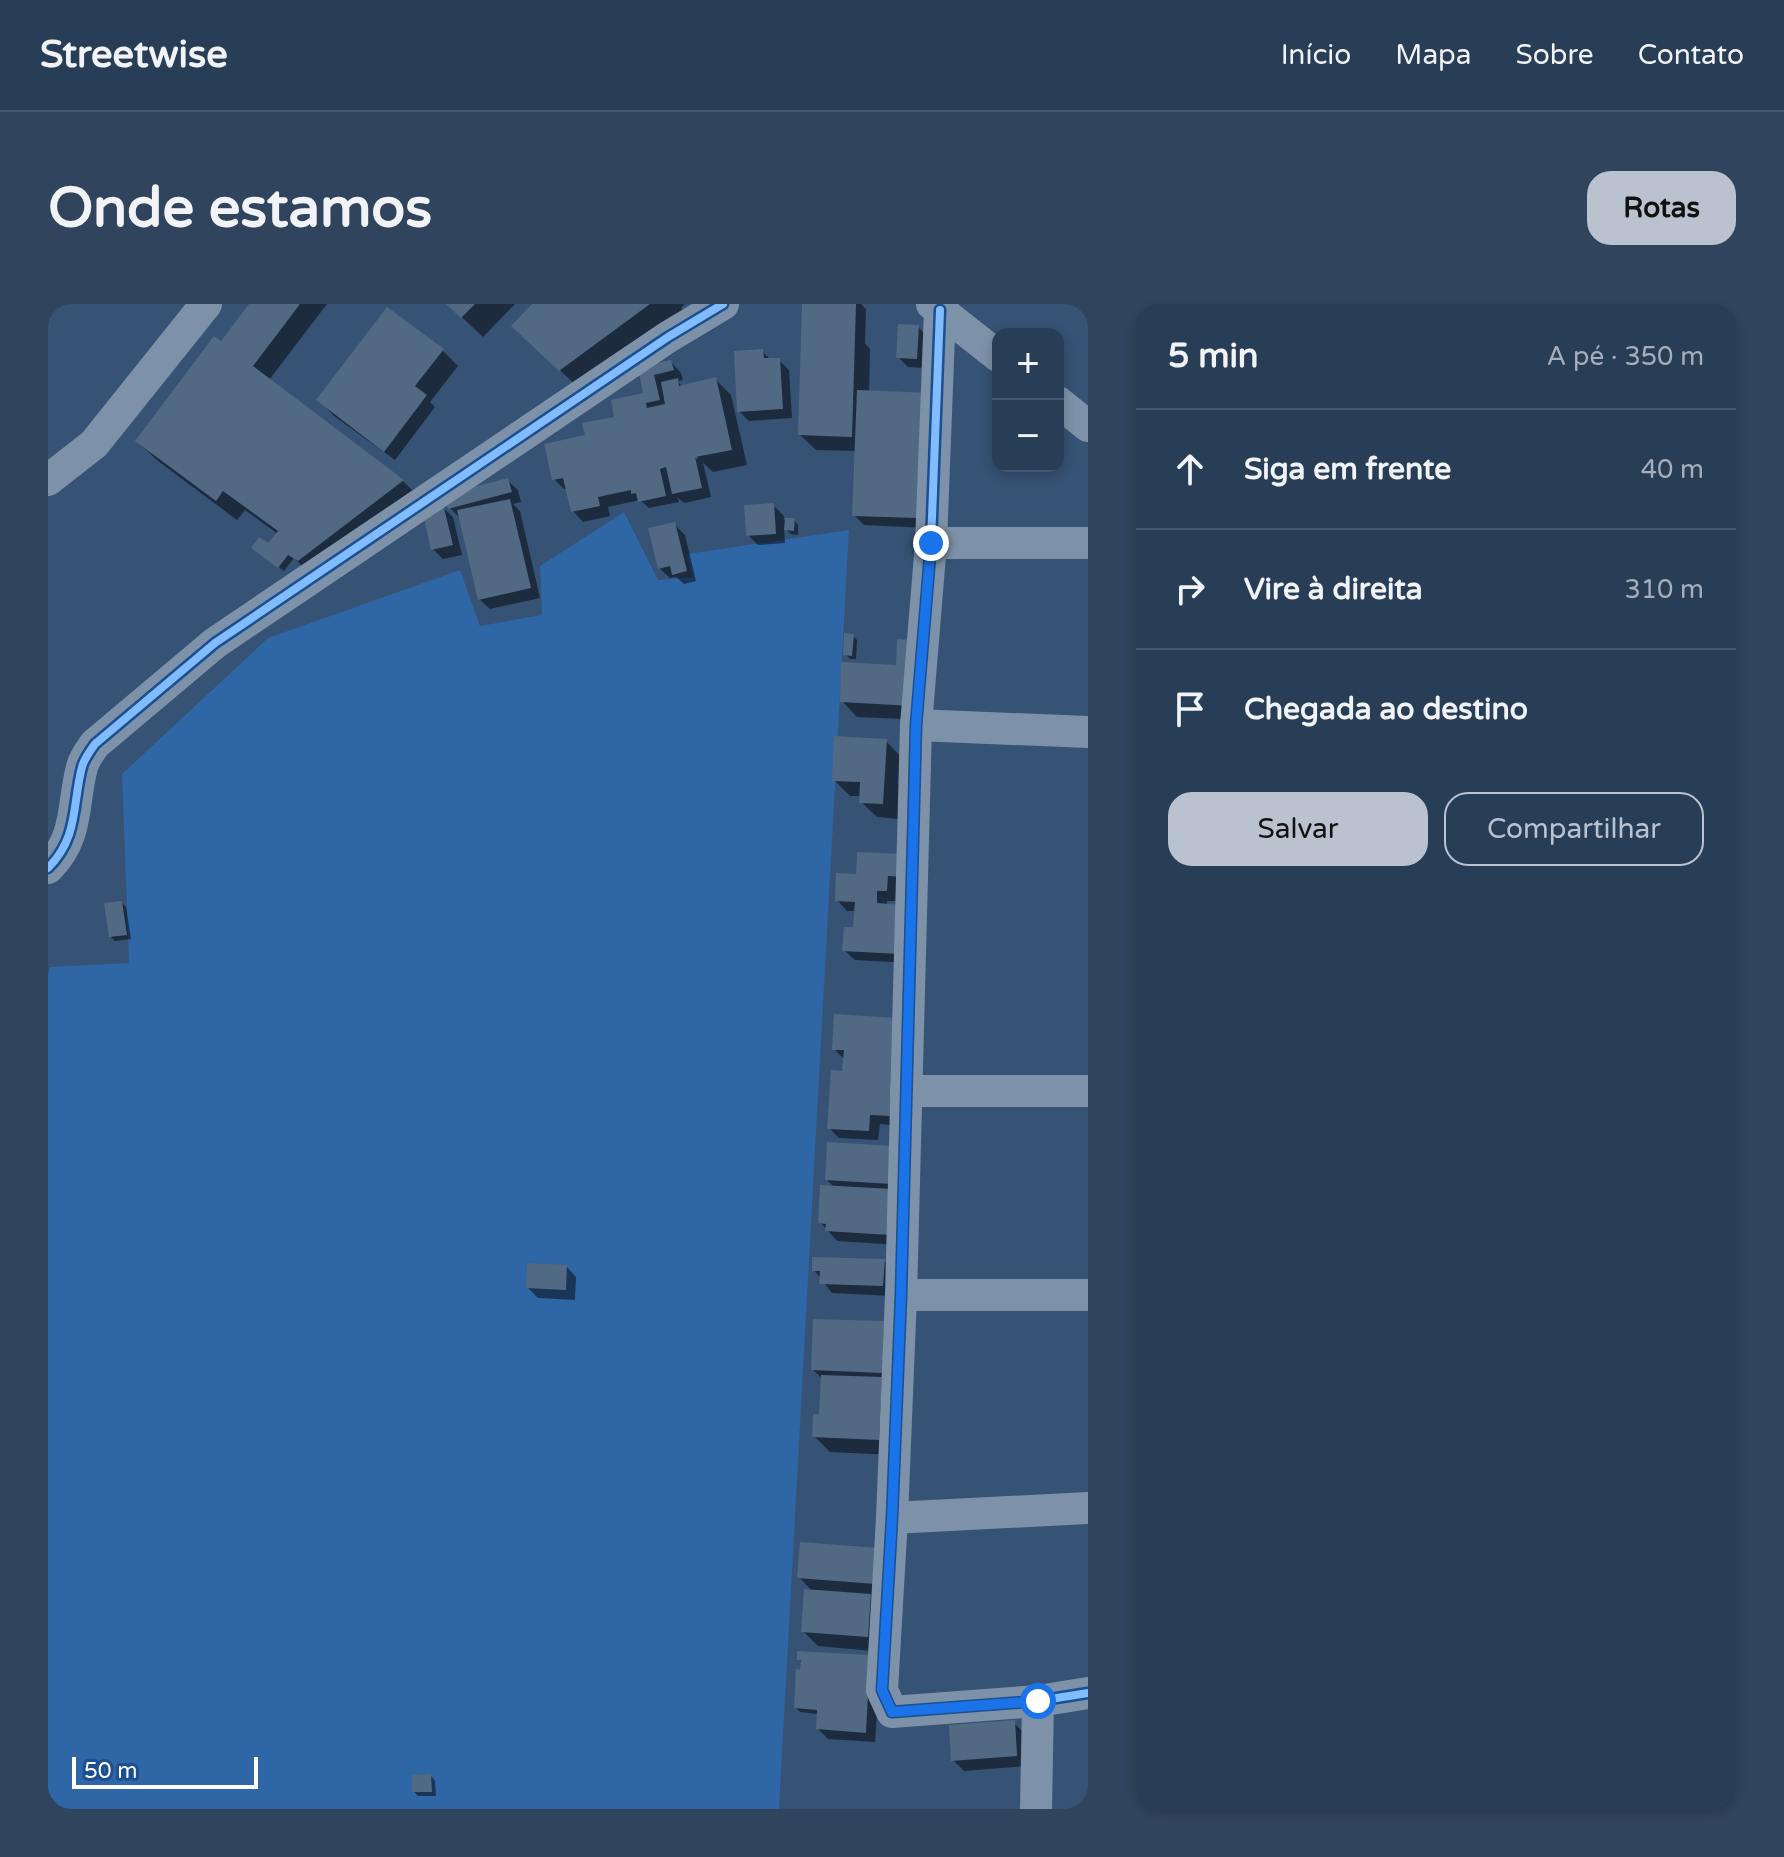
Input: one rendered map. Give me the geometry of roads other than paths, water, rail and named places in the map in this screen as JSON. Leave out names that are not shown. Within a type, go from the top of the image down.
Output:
[{"type":"street","points":[[48,480],[94,444],[206,304]]},
{"type":"street","points":[[48,868],[58,859],[73,829],[82,764],[95,744],[203,653],[668,337],[723,304]]},
{"type":"street","points":[[936,307],[992,351]]},
{"type":"street","points":[[936,307],[931,543],[916,725],[901,1295],[882,1690],[892,1712],[1038,1701],[1088,1693]]},
{"type":"street","points":[[1064,407],[1088,426]]},
{"type":"street","points":[[931,543],[1088,543]]},
{"type":"street","points":[[916,725],[1088,732]]},
{"type":"street","points":[[906,1091],[1088,1091]]},
{"type":"street","points":[[901,1295],[1088,1295]]},
{"type":"street","points":[[892,1518],[1088,1508]]},
{"type":"street","points":[[1036,1809],[1038,1701]]}]
